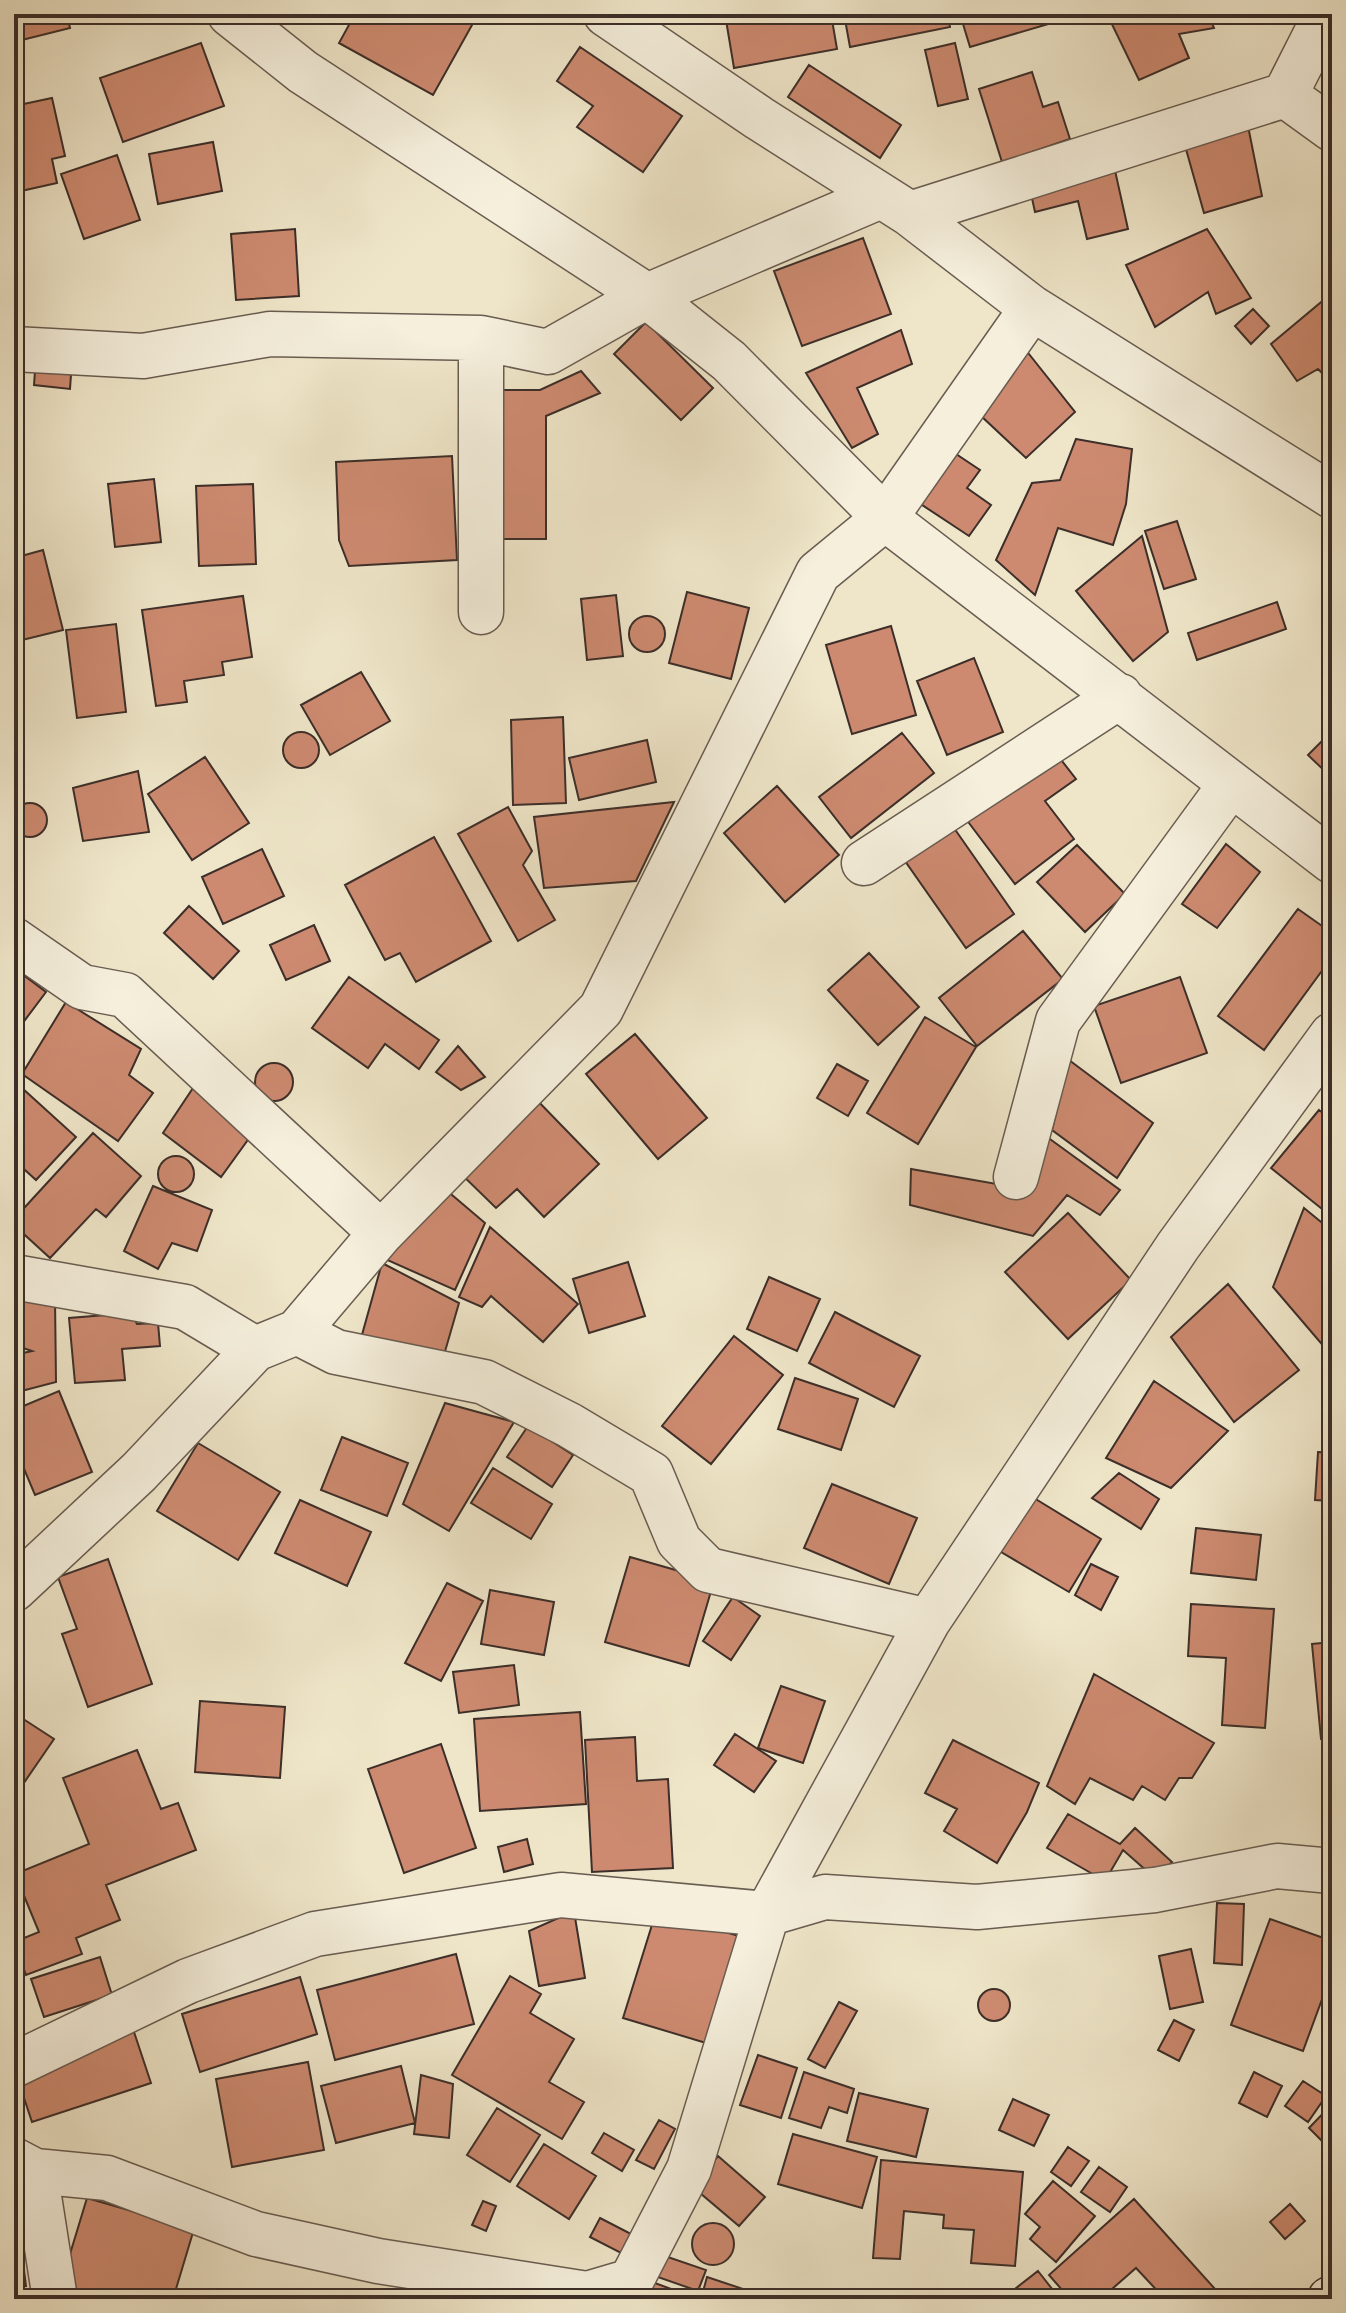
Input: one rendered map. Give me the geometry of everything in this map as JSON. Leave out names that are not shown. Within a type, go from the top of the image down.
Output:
[{"type":"street","points":[[230,14],[303,72],[647,296],[729,361],[885,518],[1332,861]]},
{"type":"street","points":[[606,14],[895,205],[1032,308],[1332,496]]},
{"type":"street","points":[[14,349],[143,356],[270,334],[481,338],[548,352],[647,296],[895,205],[1285,95],[1326,14]]},
{"type":"street","points":[[1285,95],[1332,129]]},
{"type":"street","points":[[14,1589],[139,1472],[255,1349],[297,1332],[381,1233],[601,1009],[818,573],[885,518],[1032,308]]},
{"type":"street","points":[[481,338],[481,612]]},
{"type":"street","points":[[864,863],[1120,696]]},
{"type":"street","points":[[1016,1177],[1058,1021],[1231,784]]},
{"type":"street","points":[[14,940],[82,987],[125,995],[381,1233]]},
{"type":"street","points":[[55,2299],[24,2166],[107,2178],[256,2234],[378,2261],[590,2297],[631,2281],[689,2169],[767,1914],[928,1621],[1178,1246],[1332,1035]]},
{"type":"street","points":[[14,1277],[185,1307],[255,1349]]},
{"type":"street","points":[[297,1332],[336,1352],[484,1382],[569,1425],[651,1474],[679,1541],[708,1570],[928,1621]]},
{"type":"street","points":[[14,2065],[188,1981],[315,1934],[561,1895],[767,1914],[825,1897],[977,1907],[1155,1890],[1277,1866],[1332,1871]]},
{"type":"building","points":[[14,14],[67,14],[70,28],[14,42]]},
{"type":"building","points":[[355,14],[477,16],[433,95],[339,43]]},
{"type":"building","points":[[725,14],[831,14],[837,49],[734,68]]},
{"type":"building","points":[[844,14],[948,14],[950,27],[850,47]]},
{"type":"building","points":[[960,14],[1053,14],[1055,22],[970,47]]},
{"type":"building","points":[[1107,14],[1208,14],[1214,28],[1179,34],[1189,58],[1139,80]]},
{"type":"building","points":[[201,43],[224,106],[123,142],[100,78]]},
{"type":"building","points":[[955,43],[968,99],[938,106],[925,50]]},
{"type":"building","points":[[580,47],[682,116],[643,172],[577,127],[593,106],[557,81]]},
{"type":"building","points":[[809,65],[901,125],[880,158],[788,97]]},
{"type":"building","points":[[1032,72],[1043,107],[1058,102],[1070,139],[1002,162],[979,89]]},
{"type":"building","points":[[52,98],[65,156],[52,159],[57,183],[21,191],[14,168],[14,106]]},
{"type":"building","points":[[1247,121],[1262,196],[1204,213],[1182,135]]},
{"type":"building","points":[[213,142],[222,191],[158,204],[149,154]]},
{"type":"building","points":[[117,155],[140,220],[84,239],[61,174]]},
{"type":"building","points":[[1112,157],[1128,229],[1087,239],[1078,201],[1035,212],[1028,180]]},
{"type":"building","points":[[295,229],[299,296],[236,300],[231,234]]},
{"type":"building","points":[[1207,229],[1251,298],[1216,314],[1208,292],[1155,327],[1126,265]]},
{"type":"building","points":[[863,238],[891,314],[802,346],[774,271]]},
{"type":"building","points":[[1332,293],[1332,383],[1318,369],[1297,381],[1271,344]]},
{"type":"building","points":[[1253,309],[1269,326],[1251,344],[1235,326]]},
{"type":"building","points":[[646,322],[713,388],[681,420],[614,354]]},
{"type":"building","points":[[901,330],[912,364],[857,388],[878,434],[852,448],[806,373]]},
{"type":"building","points":[[1025,349],[1075,412],[1026,458],[979,414]]},
{"type":"building","points":[[36,357],[72,360],[70,389],[34,385]]},
{"type":"building","points":[[14,371],[21,382],[17,427],[14,426]]},
{"type":"building","points":[[581,371],[600,393],[546,416],[546,539],[493,539],[492,390],[540,390]]},
{"type":"building","points":[[1076,439],[1132,449],[1126,504],[1113,545],[1058,528],[1035,595],[996,560],[1032,483],[1060,480]]},
{"type":"building","points":[[944,446],[980,470],[967,488],[991,505],[969,536],[907,495]]},
{"type":"building","points":[[452,456],[457,560],[349,566],[339,540],[336,462]]},
{"type":"building","points":[[154,479],[161,542],[115,547],[108,484]]},
{"type":"building","points":[[253,484],[256,564],[199,566],[196,486]]},
{"type":"building","points":[[1177,521],[1196,579],[1164,589],[1145,531]]},
{"type":"building","points":[[1142,536],[1168,632],[1133,661],[1076,591]]},
{"type":"building","points":[[43,550],[63,630],[14,642],[14,558]]},
{"type":"building","points":[[687,592],[749,608],[731,679],[669,663]]},
{"type":"building","points":[[616,595],[623,656],[587,660],[581,599]]},
{"type":"building","points":[[243,596],[252,657],[222,662],[224,675],[184,681],[187,702],[156,706],[142,610]]},
{"type":"building","points":[[1277,602],[1286,629],[1197,660],[1188,633]]},
{"type":"building","points":[[647,616],[660,621],[665,634],[660,647],[647,652],[634,647],[629,634],[634,621]]},
{"type":"building","points":[[116,624],[126,712],[77,718],[66,630]]},
{"type":"building","points":[[891,626],[916,715],[852,734],[826,645]]},
{"type":"building","points":[[974,658],[1003,732],[947,755],[917,681]]},
{"type":"building","points":[[361,672],[390,721],[330,755],[301,705]]},
{"type":"building","points":[[563,717],[566,803],[513,805],[511,720]]},
{"type":"building","points":[[1332,731],[1332,778],[1308,755]]},
{"type":"building","points":[[301,732],[314,737],[319,750],[314,763],[301,768],[288,763],[283,750],[288,737]]},
{"type":"building","points":[[902,733],[934,773],[851,838],[819,797]]},
{"type":"building","points":[[647,740],[656,782],[579,800],[569,758]]},
{"type":"building","points":[[1055,752],[1076,779],[1045,801],[1074,839],[1015,884],[966,819]]},
{"type":"building","points":[[205,757],[249,823],[192,860],[148,794]]},
{"type":"building","points":[[138,771],[149,832],[83,841],[73,788]]},
{"type":"building","points":[[777,786],[839,855],[785,902],[724,833]]},
{"type":"building","points":[[674,802],[636,881],[544,888],[534,817]]},
{"type":"building","points":[[30,803],[42,808],[47,820],[42,832],[30,837],[18,832],[13,820],[18,808]]},
{"type":"building","points":[[508,807],[532,851],[523,865],[555,920],[518,941],[458,834]]},
{"type":"building","points":[[954,828],[1014,914],[966,948],[905,861]]},
{"type":"building","points":[[434,837],[491,941],[416,982],[400,953],[385,960],[345,885]]},
{"type":"building","points":[[1226,844],[1260,872],[1217,928],[1182,904]]},
{"type":"building","points":[[1077,845],[1125,894],[1085,932],[1037,882]]},
{"type":"building","points":[[262,849],[284,896],[223,924],[202,877]]},
{"type":"building","points":[[189,906],[239,951],[213,979],[164,933]]},
{"type":"building","points":[[1298,909],[1332,933],[1332,957],[1264,1050],[1218,1016]]},
{"type":"building","points":[[314,925],[330,961],[286,980],[270,945]]},
{"type":"building","points":[[1023,931],[1063,979],[977,1046],[939,998]]},
{"type":"building","points":[[869,953],[919,1007],[878,1045],[828,990]]},
{"type":"building","points":[[14,968],[46,992],[19,1028],[14,1024]]},
{"type":"building","points":[[349,977],[439,1040],[419,1069],[385,1044],[368,1068],[312,1028]]},
{"type":"building","points":[[1180,977],[1207,1053],[1121,1083],[1094,1006]]},
{"type":"building","points":[[66,1002],[141,1049],[129,1075],[153,1093],[118,1141],[22,1074]]},
{"type":"building","points":[[925,1017],[976,1047],[918,1144],[867,1113]]},
{"type":"building","points":[[635,1034],[707,1118],[658,1159],[586,1074]]},
{"type":"building","points":[[458,1046],[485,1077],[461,1090],[436,1072]]},
{"type":"building","points":[[1069,1060],[1153,1123],[1117,1178],[1052,1130]]},
{"type":"building","points":[[274,1063],[287,1069],[293,1082],[287,1095],[274,1101],[261,1095],[255,1082],[261,1069]]},
{"type":"building","points":[[837,1064],[868,1081],[848,1116],[817,1098]]},
{"type":"building","points":[[22,1088],[76,1137],[36,1180],[14,1160],[14,1097]]},
{"type":"building","points":[[193,1088],[250,1137],[221,1177],[163,1133]]},
{"type":"building","points":[[532,1095],[599,1164],[544,1217],[517,1189],[496,1208],[455,1168]]},
{"type":"building","points":[[1319,1110],[1332,1120],[1332,1217],[1271,1168]]},
{"type":"building","points":[[93,1133],[141,1176],[106,1217],[96,1209],[50,1258],[14,1225],[14,1219]]},
{"type":"building","points":[[1043,1134],[1120,1190],[1100,1215],[1067,1195],[1033,1236],[910,1205],[911,1169],[1020,1188]]},
{"type":"building","points":[[176,1156],[189,1161],[194,1174],[189,1187],[176,1192],[163,1187],[158,1174],[163,1161]]},
{"type":"building","points":[[153,1186],[212,1210],[197,1251],[172,1243],[158,1269],[124,1251]]},
{"type":"building","points":[[445,1189],[485,1223],[455,1290],[385,1259]]},
{"type":"building","points":[[1304,1208],[1332,1231],[1332,1356],[1273,1287]]},
{"type":"building","points":[[1068,1213],[1131,1280],[1068,1339],[1005,1272]]},
{"type":"building","points":[[490,1227],[578,1304],[543,1342],[491,1296],[482,1307],[459,1297]]},
{"type":"building","points":[[628,1262],[645,1316],[589,1333],[573,1279]]},
{"type":"building","points":[[382,1263],[459,1303],[444,1355],[360,1342]]},
{"type":"building","points":[[769,1277],[820,1299],[797,1351],[747,1329]]},
{"type":"building","points":[[1228,1284],[1299,1370],[1234,1422],[1171,1337]]},
{"type":"building","points":[[14,1288],[55,1298],[56,1382],[14,1393],[14,1355],[32,1351],[14,1345]]},
{"type":"building","points":[[835,1312],[920,1356],[894,1407],[809,1363]]},
{"type":"building","points":[[131,1313],[137,1324],[158,1323],[160,1346],[122,1349],[125,1380],[75,1383],[69,1318]]},
{"type":"building","points":[[734,1336],[783,1375],[711,1464],[662,1426]]},
{"type":"building","points":[[795,1378],[858,1399],[841,1450],[778,1429]]},
{"type":"building","points":[[1154,1381],[1228,1431],[1171,1488],[1106,1458]]},
{"type":"building","points":[[59,1391],[92,1472],[35,1495],[14,1445],[14,1410]]},
{"type":"building","points":[[445,1403],[514,1422],[449,1531],[403,1504]]},
{"type":"building","points":[[528,1426],[573,1455],[552,1487],[507,1457]]},
{"type":"building","points":[[342,1437],[408,1463],[387,1516],[321,1490]]},
{"type":"building","points":[[198,1443],[280,1492],[238,1560],[157,1511]]},
{"type":"building","points":[[1318,1452],[1332,1453],[1332,1501],[1315,1500]]},
{"type":"building","points":[[493,1468],[552,1504],[531,1539],[471,1503]]},
{"type":"building","points":[[1119,1473],[1159,1499],[1141,1529],[1092,1498]]},
{"type":"building","points":[[832,1484],[917,1518],[889,1584],[804,1548]]},
{"type":"building","points":[[1034,1498],[1101,1539],[1069,1592],[1001,1552]]},
{"type":"building","points":[[300,1500],[371,1532],[347,1586],[275,1553]]},
{"type":"building","points":[[1196,1528],[1261,1535],[1256,1580],[1191,1573]]},
{"type":"building","points":[[630,1557],[714,1581],[689,1666],[605,1642]]},
{"type":"building","points":[[108,1559],[152,1684],[88,1707],[62,1634],[77,1629],[58,1577]]},
{"type":"building","points":[[1091,1564],[1118,1577],[1101,1610],[1075,1595]]},
{"type":"building","points":[[447,1583],[483,1601],[441,1681],[405,1663]]},
{"type":"building","points":[[490,1590],[554,1602],[544,1655],[481,1644]]},
{"type":"building","points":[[733,1597],[760,1616],[731,1660],[703,1641]]},
{"type":"building","points":[[1191,1604],[1274,1609],[1265,1728],[1222,1725],[1226,1658],[1188,1656]]},
{"type":"building","points":[[1332,1642],[1332,1738],[1321,1739],[1312,1644]]},
{"type":"building","points":[[514,1665],[519,1705],[459,1713],[453,1672]]},
{"type":"building","points":[[1094,1674],[1214,1743],[1192,1778],[1179,1778],[1165,1800],[1142,1786],[1133,1800],[1090,1778],[1075,1804],[1047,1786]]},
{"type":"building","points":[[781,1686],[825,1701],[803,1763],[758,1748]]},
{"type":"building","points":[[200,1701],[285,1707],[280,1778],[195,1772]]},
{"type":"building","points":[[580,1712],[586,1804],[480,1811],[474,1719]]},
{"type":"building","points":[[14,1713],[54,1739],[17,1793],[14,1791]]},
{"type":"building","points":[[735,1734],[776,1761],[754,1792],[714,1765]]},
{"type":"building","points":[[635,1737],[637,1781],[668,1779],[673,1868],[592,1872],[585,1740]]},
{"type":"building","points":[[953,1740],[1039,1783],[1027,1812],[997,1863],[944,1831],[957,1809],[925,1793]]},
{"type":"building","points":[[441,1744],[476,1848],[404,1873],[368,1769]]},
{"type":"building","points":[[137,1750],[161,1809],[178,1803],[196,1850],[106,1885],[120,1920],[76,1938],[82,1954],[26,1975],[14,1942],[39,1932],[15,1874],[89,1844],[63,1778]]},
{"type":"building","points":[[1068,1814],[1120,1844],[1135,1828],[1172,1862],[1156,1879],[1123,1850],[1105,1881],[1047,1848]]},
{"type":"building","points":[[527,1839],[533,1864],[504,1872],[498,1847]]},
{"type":"building","points":[[1217,1903],[1244,1904],[1242,1965],[1214,1963]]},
{"type":"building","points":[[574,1911],[585,1978],[539,1986],[529,1931]]},
{"type":"building","points":[[656,1912],[739,1936],[706,2043],[623,2018]]},
{"type":"building","points":[[1270,1919],[1332,1941],[1332,1972],[1303,2051],[1231,2025]]},
{"type":"building","points":[[1191,1949],[1203,2002],[1170,2009],[1159,1956]]},
{"type":"building","points":[[456,1954],[474,2024],[335,2060],[317,1990]]},
{"type":"building","points":[[100,1957],[112,1995],[44,2017],[31,1979]]},
{"type":"building","points":[[510,1976],[541,1994],[530,2013],[574,2039],[549,2082],[584,2102],[562,2139],[452,2075]]},
{"type":"building","points":[[300,1977],[317,2034],[200,2072],[182,2014]]},
{"type":"building","points":[[994,1989],[1006,1993],[1010,2005],[1006,2017],[994,2021],[982,2017],[978,2005],[982,1993]]},
{"type":"building","points":[[839,2002],[857,2011],[825,2068],[808,2059]]},
{"type":"building","points":[[1174,2020],[1194,2030],[1179,2061],[1158,2050]]},
{"type":"building","points":[[133,2029],[151,2083],[32,2122],[14,2068]]},
{"type":"building","points":[[758,2055],[797,2068],[781,2118],[740,2105]]},
{"type":"building","points":[[308,2062],[324,2150],[232,2167],[216,2079]]},
{"type":"building","points":[[401,2066],[415,2123],[336,2143],[321,2086]]},
{"type":"building","points":[[804,2072],[854,2089],[847,2113],[829,2107],[821,2128],[789,2118]]},
{"type":"building","points":[[1254,2072],[1282,2086],[1267,2117],[1239,2103]]},
{"type":"building","points":[[421,2075],[453,2084],[449,2138],[414,2134]]},
{"type":"building","points":[[1303,2081],[1326,2096],[1308,2122],[1285,2106]]},
{"type":"building","points":[[859,2093],[928,2109],[916,2157],[847,2141]]},
{"type":"building","points":[[1013,2099],[1049,2115],[1034,2146],[999,2130]]},
{"type":"building","points":[[1332,2104],[1332,2151],[1309,2128]]},
{"type":"building","points":[[497,2108],[540,2135],[510,2182],[467,2155]]},
{"type":"building","points":[[659,2120],[675,2129],[654,2169],[636,2160]]},
{"type":"building","points":[[604,2133],[634,2150],[622,2171],[592,2153]]},
{"type":"building","points":[[793,2134],[877,2157],[862,2208],[778,2184]]},
{"type":"building","points":[[544,2144],[596,2176],[569,2219],[517,2186]]},
{"type":"building","points":[[1068,2147],[1089,2161],[1071,2186],[1051,2172]]},
{"type":"building","points":[[718,2156],[765,2197],[739,2226],[693,2187]]},
{"type":"building","points":[[881,2160],[1023,2172],[1015,2266],[971,2263],[974,2230],[943,2228],[944,2215],[904,2211],[900,2259],[873,2258]]},
{"type":"building","points":[[1099,2167],[1127,2187],[1110,2212],[1081,2192]]},
{"type":"building","points":[[1053,2181],[1095,2216],[1056,2262],[1030,2239],[1040,2227],[1025,2214]]},
{"type":"building","points":[[87,2198],[194,2229],[173,2299],[100,2299],[60,2287]]},
{"type":"building","points":[[1134,2199],[1224,2299],[1165,2299],[1136,2268],[1112,2289],[1121,2299],[1070,2299],[1049,2275]]},
{"type":"building","points":[[483,2201],[496,2206],[486,2231],[472,2225]]},
{"type":"building","points":[[1290,2204],[1305,2221],[1285,2239],[1270,2222]]},
{"type":"building","points":[[600,2218],[631,2234],[621,2253],[590,2237]]},
{"type":"building","points":[[18,2223],[26,2286],[14,2287],[14,2224]]},
{"type":"building","points":[[713,2223],[728,2229],[734,2244],[728,2259],[713,2265],[698,2259],[692,2244],[698,2229]]},
{"type":"building","points":[[659,2254],[706,2270],[698,2291],[652,2275]]},
{"type":"building","points":[[1038,2271],[1060,2299],[1002,2299]]},
{"type":"building","points":[[707,2277],[773,2299],[701,2299]]},
{"type":"building","points":[[652,2282],[674,2290],[670,2299],[646,2299]]},
{"type":"building","points":[[419,2285],[422,2299],[382,2299],[381,2293]]}]
